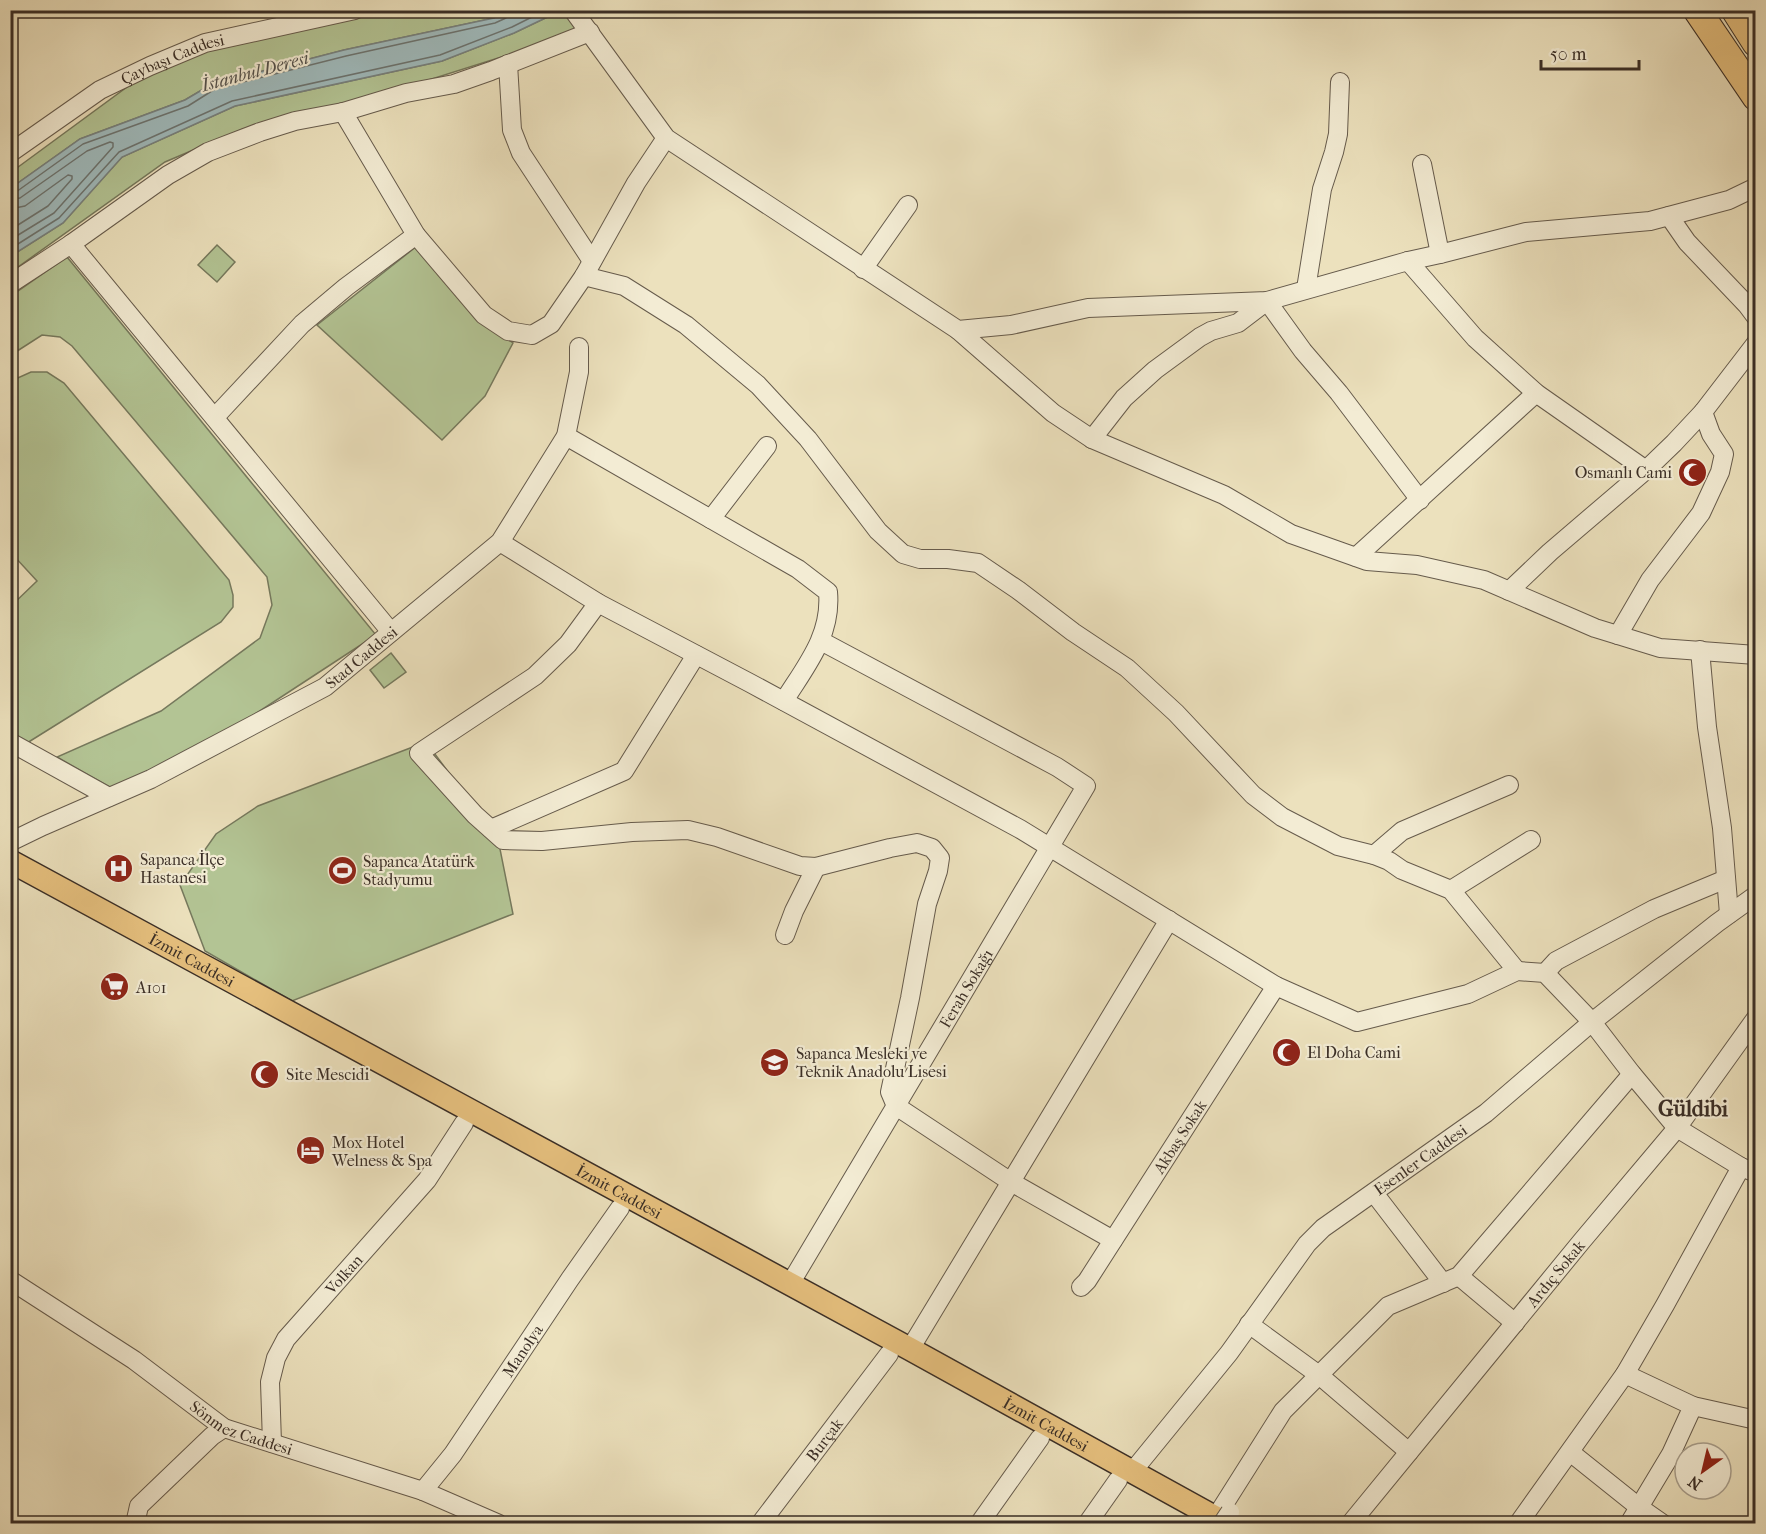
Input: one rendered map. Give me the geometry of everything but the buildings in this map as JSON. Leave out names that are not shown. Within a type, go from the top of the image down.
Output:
[{"type":"highway","points":[[1697,10],[1755,97]]},
{"type":"highway","points":[[1735,10],[1755,43]]},
{"type":"main road","name":"İzmit Caddesi","points":[[10,861],[790,1284],[1040,1438],[1218,1520]]},
{"type":"main road","name":"İzmit Caddesi","points":[[10,878],[620,1208],[900,1352],[1125,1476]]},
{"type":"street","name":"Çaybaşı Caddesi","points":[[10,153],[100,90],[205,43],[355,10]]},
{"type":"street","points":[[574,11],[666,138],[958,330],[1053,413],[1092,439],[1224,495],[1291,534],[1367,561],[1417,566],[1484,580],[1595,628],[1660,648],[1755,655]]},
{"type":"street","points":[[10,284],[168,175],[208,152],[296,121],[343,112],[406,93],[454,84],[590,32]]},
{"type":"street","points":[[508,64],[512,130],[521,153],[588,269],[624,286],[686,325],[758,385],[808,439],[878,531],[903,554],[920,559],[948,559],[978,563],[1018,590],[1073,632],[1127,668],[1176,713],[1253,795],[1282,817],[1338,846],[1374,855],[1389,861],[1401,870],[1451,890],[1517,971]]},
{"type":"street","points":[[1306,289],[1322,189],[1338,134],[1340,82]]},
{"type":"street","points":[[343,112],[416,235],[484,315],[508,331],[532,334],[551,324],[588,269],[636,183],[666,138]]},
{"type":"street","points":[[1422,164],[1440,254]]},
{"type":"street","points":[[958,330],[1011,325],[1089,308],[1267,301],[1408,261],[1526,232],[1650,221],[1729,200],[1755,187]]},
{"type":"street","points":[[863,269],[908,205]]},
{"type":"street","points":[[1669,216],[1687,242],[1747,305],[1755,317]]},
{"type":"street","points":[[215,417],[303,324],[346,287],[416,235]]},
{"type":"street","points":[[71,244],[392,632]]},
{"type":"street","points":[[1408,261],[1475,338],[1536,393],[1646,470]]},
{"type":"street","points":[[1092,439],[1124,398],[1155,370],[1200,337],[1211,331],[1238,323],[1267,301]]},
{"type":"street","points":[[1267,301],[1420,500]]},
{"type":"street","points":[[1509,591],[1674,443],[1703,412],[1755,343]]},
{"type":"street","name":"Stad Caddesi","points":[[10,842],[43,825],[151,779],[325,687],[500,542],[566,435],[579,372],[579,347]]},
{"type":"street","points":[[1356,557],[1536,393]]},
{"type":"street","points":[[1618,635],[1650,580],[1701,513],[1720,472],[1724,454],[1711,434],[1703,412]]},
{"type":"street","points":[[566,435],[798,569],[828,592],[829,608],[821,640],[784,702]]},
{"type":"street","points":[[711,519],[767,446]]},
{"type":"street","points":[[500,542],[598,603],[1020,829],[1276,986],[1357,1022],[1468,994],[1517,971],[1545,973],[1592,1023],[1677,1128],[1748,1170],[1625,1374],[1518,1524]]},
{"type":"street","points":[[598,603],[568,644],[536,676],[419,753],[475,815],[503,840],[542,842],[632,832],[688,830],[717,837],[800,866],[816,867],[917,843],[933,848],[940,858],[927,904],[890,1092],[896,1106],[1011,1182],[1113,1240]]},
{"type":"street","name":"Ferah Sokağı","points":[[790,1284],[1086,786],[1057,767],[821,640]]},
{"type":"street","points":[[1700,650],[1707,727],[1722,828],[1729,914]]},
{"type":"street","points":[[491,829],[624,771],[696,656]]},
{"type":"street","points":[[10,742],[109,797]]},
{"type":"street","points":[[1374,855],[1402,831],[1509,784]]},
{"type":"street","points":[[1451,890],[1531,840]]},
{"type":"street","points":[[785,935],[816,867]]},
{"type":"street","points":[[1545,973],[1556,961],[1654,909],[1726,879]]},
{"type":"street","name":"Esenler Caddesi","points":[[1087,1524],[1229,1353],[1307,1244],[1323,1228],[1486,1113],[1592,1023],[1755,895]]},
{"type":"street","name":"Burçak","points":[[760,1524],[900,1352],[1011,1182],[1169,920]]},
{"type":"street","name":"Akbaş Sokak","points":[[1081,1287],[1276,986]]},
{"type":"street","name":"Ardıç Sokak","points":[[1350,1524],[1677,1128],[1755,1018]]},
{"type":"street","points":[[1218,1520],[1249,1475],[1283,1411],[1388,1306],[1451,1280],[1632,1074]]},
{"type":"street","name":"Volkan","points":[[272,1443],[270,1382],[276,1358],[286,1339],[427,1180],[464,1123]]},
{"type":"street","points":[[1374,1193],[1451,1280],[1515,1323]]},
{"type":"street","name":"Manolya","points":[[423,1491],[453,1454],[620,1208]]},
{"type":"street","name":"Sönmez Caddesi","points":[[10,1280],[134,1360],[224,1428],[423,1491],[499,1524]]},
{"type":"street","points":[[1249,1324],[1319,1375],[1409,1452]]},
{"type":"street","points":[[1625,1374],[1693,1406],[1755,1420]]},
{"type":"street","points":[[1629,1524],[1671,1454],[1693,1406]]},
{"type":"street","points":[[135,1524],[139,1506],[212,1436],[224,1428]]},
{"type":"street","points":[[979,1524],[1040,1438]]},
{"type":"street","points":[[1570,1452],[1663,1524]]},
{"type":"green space","points":[[345,11],[508,11],[494,18],[344,50],[212,84],[185,100],[80,139],[11,188],[10,173],[187,43]]},
{"type":"green space","points":[[560,11],[566,11],[580,32],[359,102],[243,129],[165,162],[11,272],[11,256],[63,223],[122,157],[235,106],[442,61],[514,33]]},
{"type":"green space","points":[[217,245],[235,262],[217,282],[198,265]]},
{"type":"green space","points":[[417,246],[485,322],[513,343],[485,396],[442,440],[317,325]]},
{"type":"green space","points":[[67,257],[376,635],[246,720],[113,789],[57,757],[161,711],[260,638],[272,605],[267,577],[72,346],[60,337],[42,335],[11,355],[11,296]]},
{"type":"green space","points":[[31,372],[47,372],[64,383],[229,580],[233,607],[221,622],[27,743],[11,733],[11,606],[37,581],[14,556],[11,559],[11,381]]},
{"type":"green space","points":[[391,653],[406,672],[384,688],[370,670]]},
{"type":"green space","points":[[426,742],[498,839],[513,914],[292,1001],[205,951],[180,885],[216,834],[258,806]]},
{"type":"water","points":[[508,11],[560,11],[514,33],[442,61],[235,106],[122,157],[63,223],[11,256],[11,188],[80,139],[185,100],[212,84],[344,50],[494,18]]},
{"type":"place","name":"Osmanlı Cami","points":[[1693,472]]},
{"type":"place","name":"Sapanca İlçe Hastanesi","points":[[119,868]]},
{"type":"place","name":"Sapanca Atatürk Stadyumu","points":[[342,870]]},
{"type":"place","name":"A101","points":[[115,987]]},
{"type":"place","name":"El Doha Cami","points":[[1286,1052]]},
{"type":"place","name":"Sapanca Mesleki ve Teknik Anadolu Lisesi","points":[[775,1062]]},
{"type":"place","name":"Site Mescidi","points":[[265,1074]]},
{"type":"place","name":"Mox Hotel Welness & Spa","points":[[311,1151]]},
{"type":"district","name":"Güldibi","points":[[1693,1109]]},
{"type":"water label","name":"İstanbul Deresi","points":[[255,72]]}]
